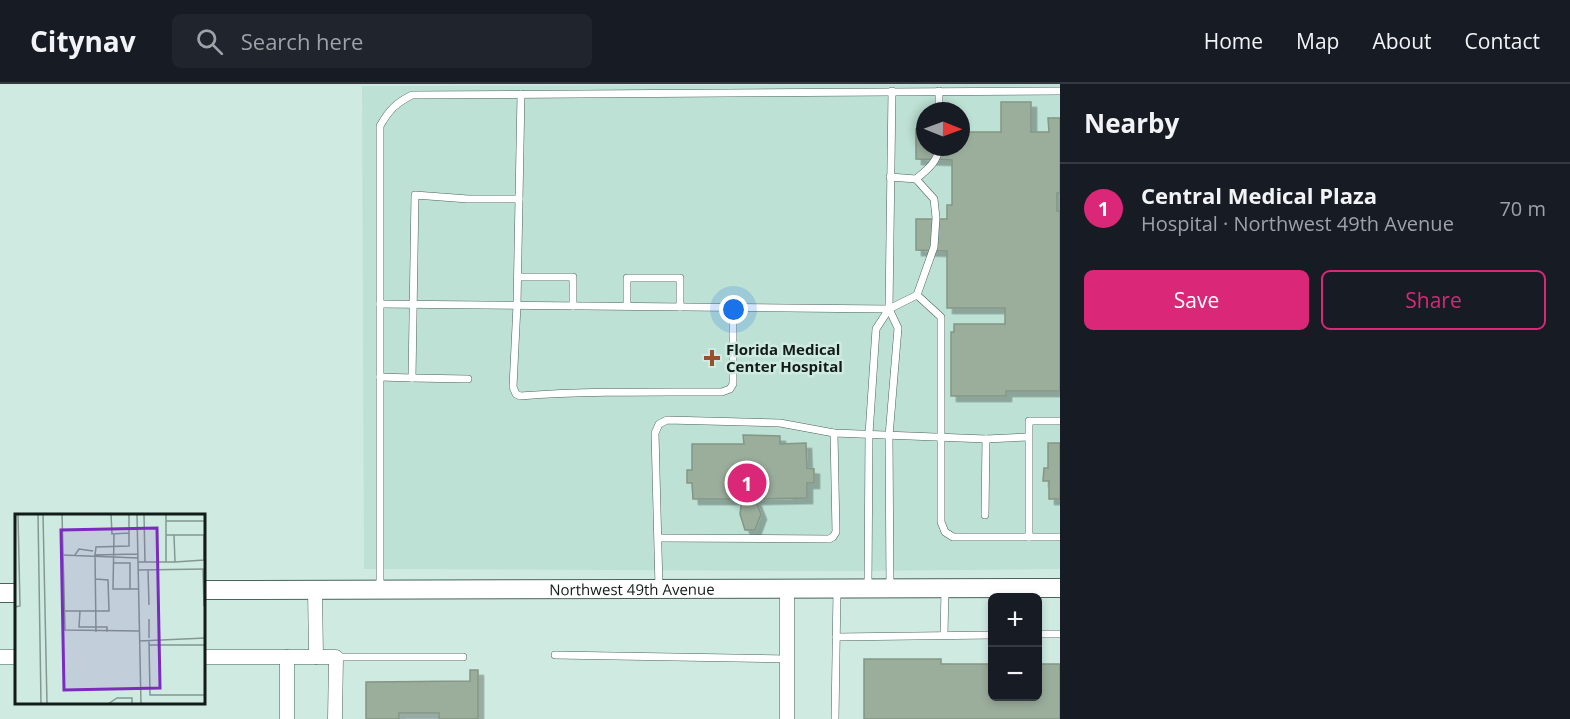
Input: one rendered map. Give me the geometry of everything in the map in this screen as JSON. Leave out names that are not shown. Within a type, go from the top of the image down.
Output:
[{"type":"street","points":[[787,588],[787,719]]},
{"type":"street","name":"Northwest 49th Avenue","points":[[206,590],[1060,588]]},
{"type":"street","points":[[315,590],[316,657]]},
{"type":"street","points":[[206,657],[336,657],[335,719]]},
{"type":"street","points":[[287,657],[287,719]]},
{"type":"lane","points":[[890,588],[889,436],[898,328],[889,309],[892,91]]},
{"type":"lane","points":[[939,91],[939,102]]},
{"type":"lane","points":[[380,589],[380,126],[397,102],[412,95],[1060,91]]},
{"type":"lane","points":[[521,94],[518,277],[513,387],[516,394],[520,396],[624,391],[722,392],[730,389],[733,384],[732,307]]},
{"type":"lane","points":[[890,177],[916,179],[930,168],[938,156]]},
{"type":"lane","points":[[380,304],[889,309],[917,295],[934,247],[936,218],[934,199],[916,179]]},
{"type":"lane","points":[[412,378],[415,195],[468,199],[519,199]]},
{"type":"lane","points":[[518,277],[573,277],[573,306]]},
{"type":"lane","points":[[627,306],[627,278],[680,278],[680,307]]},
{"type":"lane","points":[[917,295],[941,317],[941,522],[945,532],[953,537],[1060,537]]},
{"type":"lane","points":[[868,589],[869,434],[876,329],[889,309]]},
{"type":"lane","points":[[380,376],[468,379]]},
{"type":"lane","points":[[659,588],[655,433],[659,424],[667,420],[780,423],[834,433],[889,436],[986,439],[1028,437]]},
{"type":"lane","points":[[1029,537],[1029,421],[1060,421]]},
{"type":"lane","points":[[659,538],[829,539],[833,537],[836,532],[834,433]]},
{"type":"lane","points":[[985,515],[986,439]]},
{"type":"lane","points":[[944,635],[945,588]]},
{"type":"lane","points":[[835,719],[837,589]]},
{"type":"lane","points":[[1042,634],[1060,634]]},
{"type":"lane","points":[[836,637],[988,635]]},
{"type":"lane","points":[[555,656],[787,659]]},
{"type":"lane","points":[[336,657],[464,657]]},
{"type":"shaded area","name":"Florida Medical Center Hospital","points":[[1060,84],[1060,569],[851,571],[364,569],[362,86]]},
{"type":"building","points":[[1001,102],[1031,102],[1031,132],[1049,132],[1048,118],[1060,118],[1060,193],[1057,193],[1057,211],[1060,211],[1060,391],[1006,391],[1006,396],[951,396],[951,332],[954,332],[954,324],[1005,324],[1005,308],[947,308],[947,251],[916,250],[916,219],[947,219],[947,205],[952,205],[952,160],[916,159],[916,156],[970,156],[970,132],[1001,132]]},
{"type":"building","points":[[743,435],[780,436],[780,444],[806,443],[807,468],[814,469],[814,483],[807,483],[807,498],[755,499],[761,514],[755,530],[745,530],[740,514],[742,499],[693,499],[692,483],[687,483],[687,470],[692,470],[692,444],[744,444]]},
{"type":"building","points":[[1048,443],[1060,443],[1060,499],[1049,499],[1049,481],[1043,481],[1044,468],[1048,468]]},
{"type":"building","points":[[864,659],[941,659],[941,664],[988,664],[988,701],[1042,701],[1042,664],[1060,664],[1060,719],[864,719]]},
{"type":"building","points":[[470,670],[478,670],[478,719],[439,719],[439,713],[399,713],[399,719],[366,719],[366,682],[470,681]]},
{"type":"place","name":"Florida Medical Center Hospital","points":[[712,358]]},
{"type":"place","name":"Central Medical Plaza","points":[[747,483]]}]
